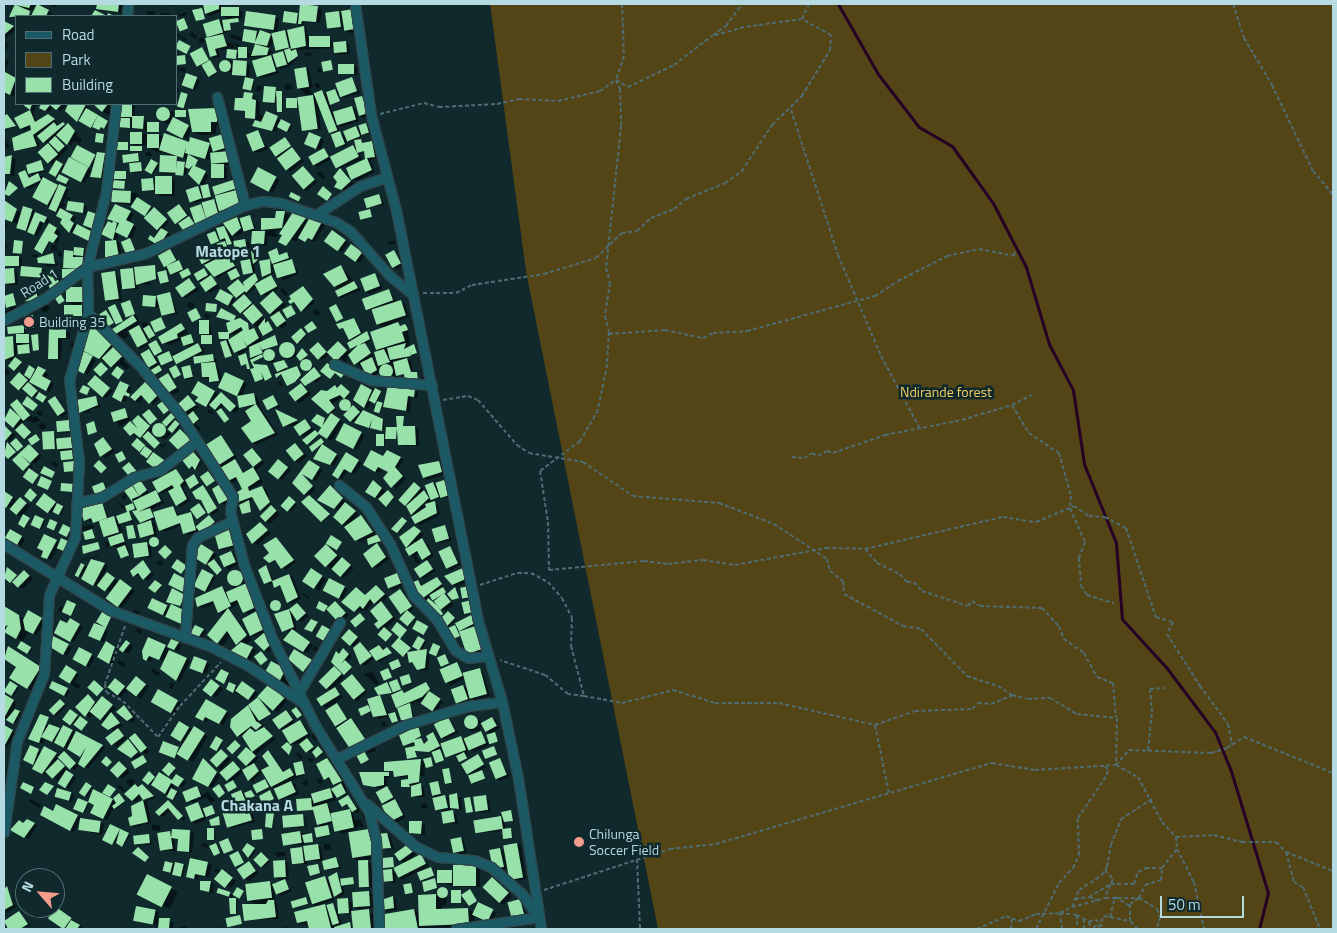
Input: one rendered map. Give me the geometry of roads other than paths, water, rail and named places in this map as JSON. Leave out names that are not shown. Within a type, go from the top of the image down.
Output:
[{"type":"street","points":[[355,4],[371,115],[396,210],[411,293],[432,385],[486,656],[502,702],[530,839],[534,893],[541,929]]},
{"type":"street","points":[[217,97],[244,205]]},
{"type":"street","points":[[4,832],[17,741],[44,673],[46,614],[56,578],[73,547],[78,443],[68,380],[88,313],[87,267],[106,192],[116,105]]},
{"type":"street","points":[[317,214],[360,186],[386,177]]},
{"type":"street","points":[[87,267],[146,253],[244,205],[272,201],[317,214],[350,231],[390,276],[411,293]]},
{"type":"street","name":"Road 1","points":[[4,320],[44,299],[87,267]]},
{"type":"street","points":[[88,313],[140,366],[197,441],[233,496],[230,511],[232,521],[255,599],[302,702],[338,758],[369,812],[376,840],[379,929]]},
{"type":"street","points":[[334,364],[371,380],[432,385]]},
{"type":"street","points":[[76,504],[102,497],[134,477],[160,470],[197,441]]},
{"type":"street","points":[[339,485],[366,507],[390,544],[413,595],[437,620],[455,650],[468,658],[486,656]]},
{"type":"street","points":[[185,635],[192,545],[202,534],[232,521]]},
{"type":"street","points":[[4,544],[56,578],[127,617],[185,635],[247,664],[302,702]]},
{"type":"street","points":[[299,692],[340,622]]},
{"type":"street","points":[[338,758],[405,725],[468,706],[502,702]]},
{"type":"street","points":[[363,801],[415,846],[438,857],[474,860],[491,867],[522,894],[539,917]]},
{"type":"street","points":[[456,929],[539,917]]},
{"type":"waterway","points":[[838,4],[878,74],[919,127],[952,146],[993,203],[1026,267],[1049,344],[1073,390],[1084,464],[1116,543],[1122,619],[1166,667],[1215,732],[1231,771],[1268,893],[1259,929]]},
{"type":"place","name":"Building 35","points":[[29,322]]},
{"type":"place","name":"Chilunga Soccer Field","points":[[579,842]]},
{"type":"district","name":"Matope 1","points":[[228,251]]},
{"type":"district","name":"Chakana A","points":[[257,805]]},
{"type":"park label","name":"Ndirande forest","points":[[946,392]]}]
